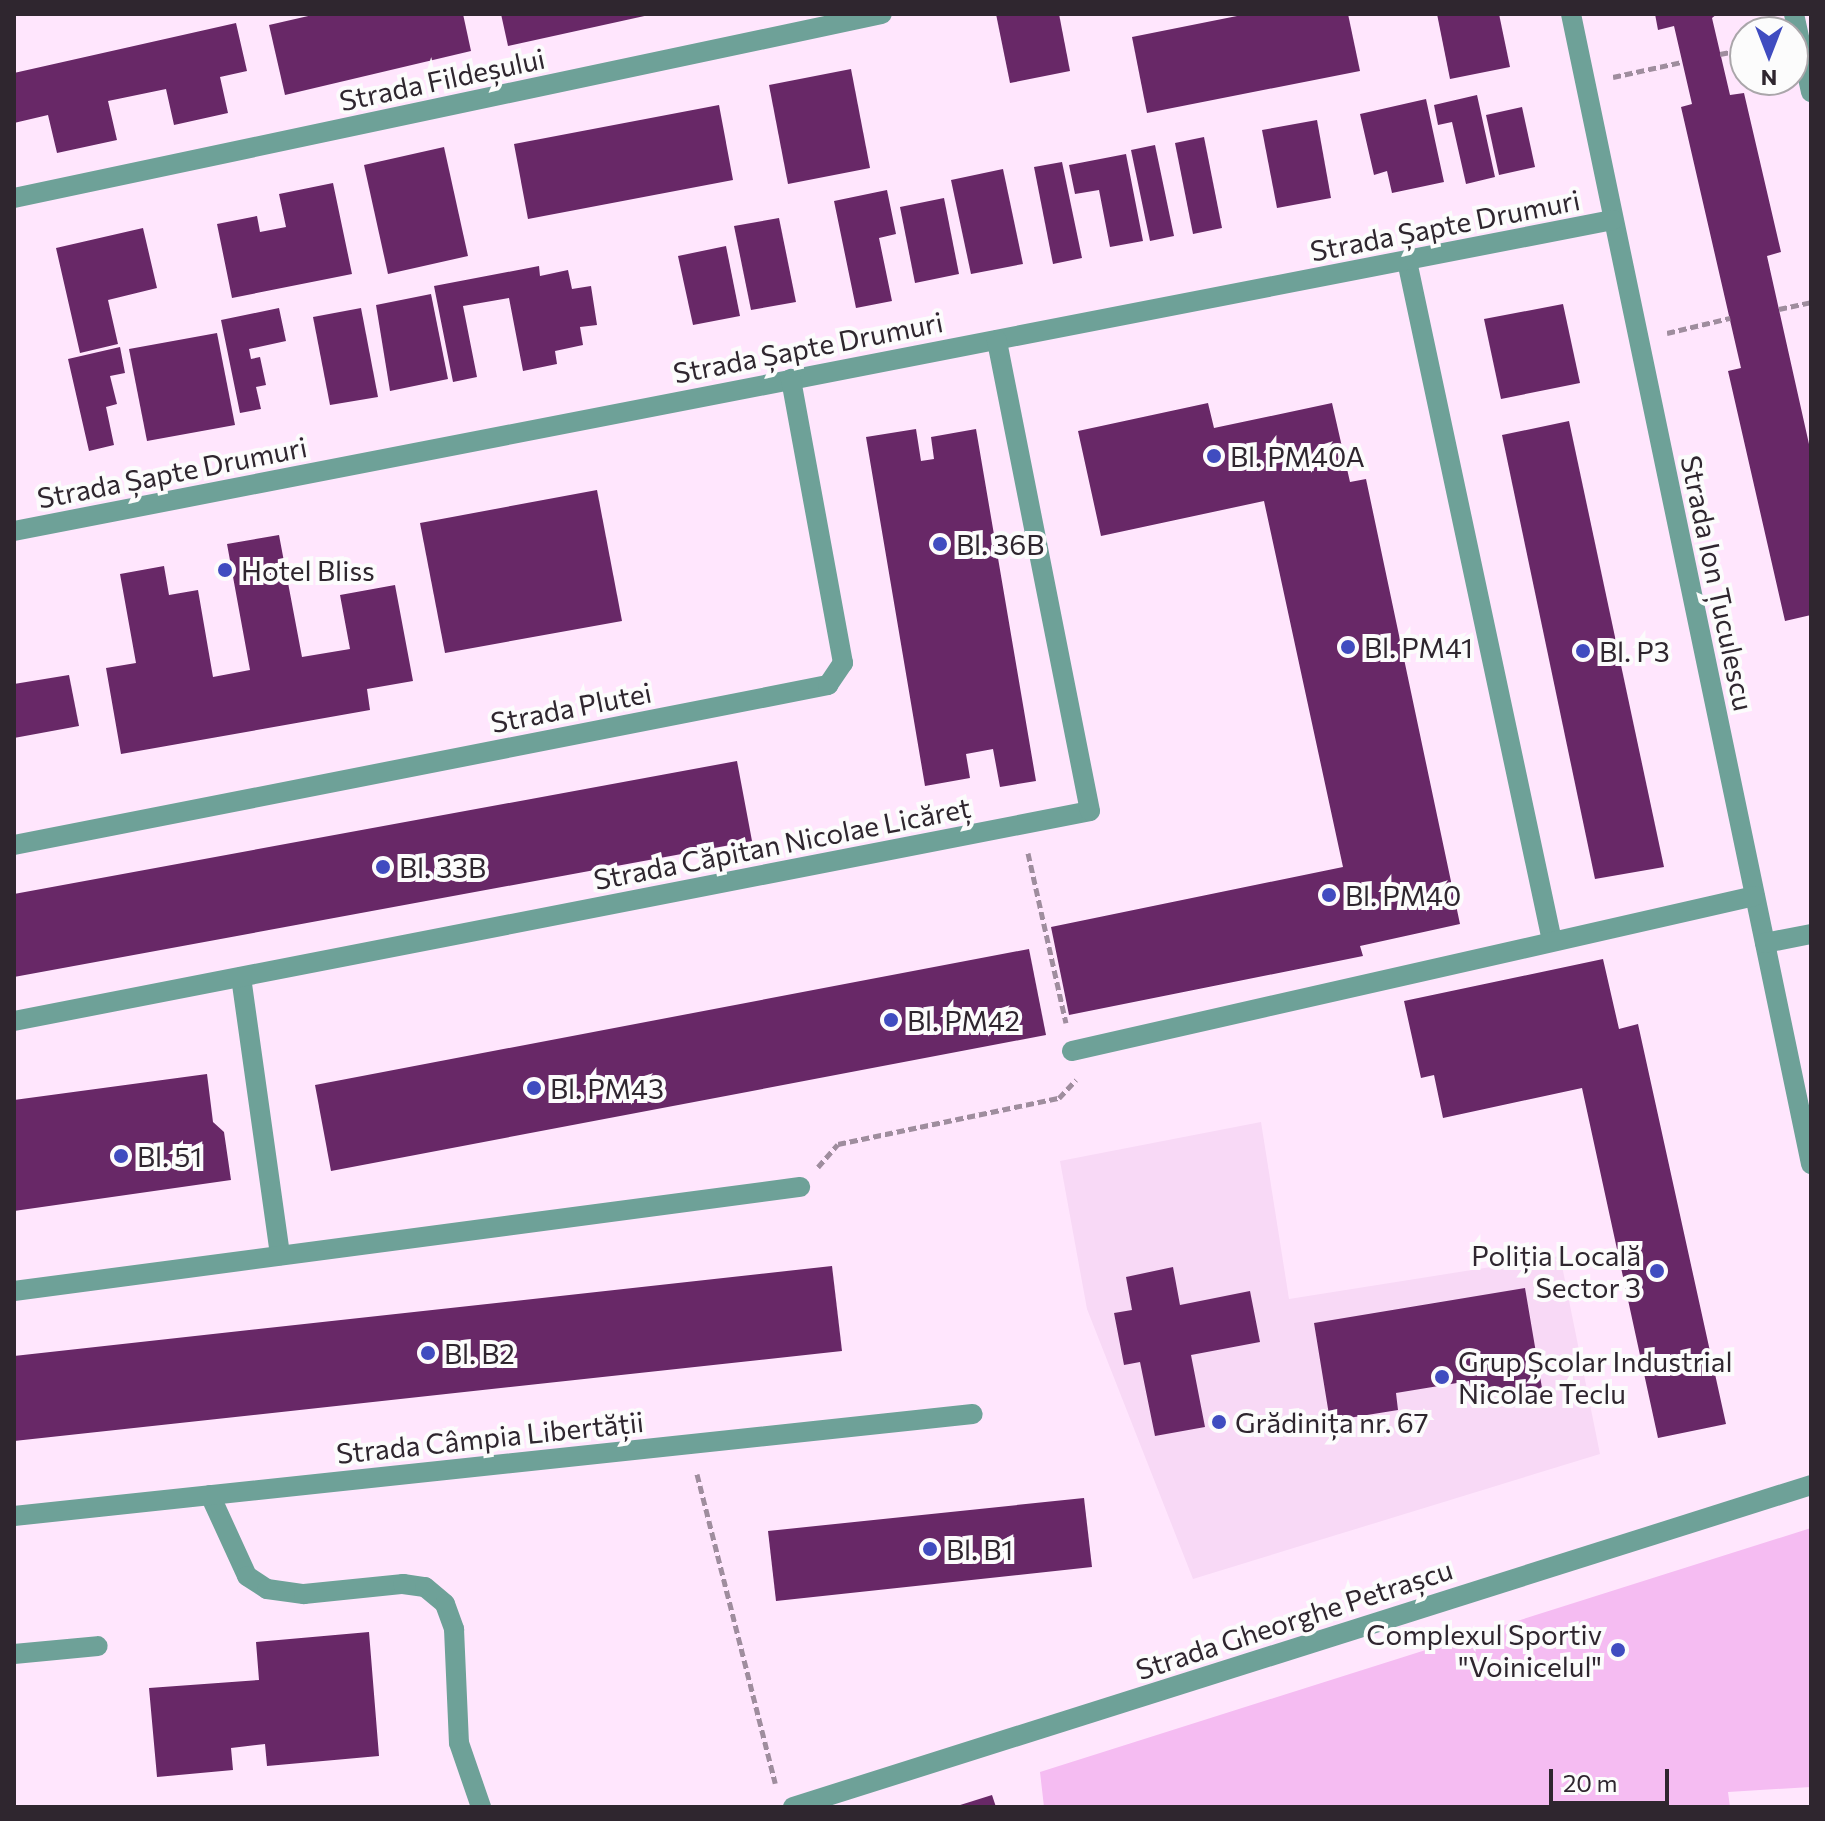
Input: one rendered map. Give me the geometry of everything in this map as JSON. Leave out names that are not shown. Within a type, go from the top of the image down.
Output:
[{"type":"street","name":"Strada Fildeșului","points":[[14,198],[882,14]]},
{"type":"street","name":"Strada Ion Țuculescu","points":[[1571,14],[1811,1164]]},
{"type":"street","points":[[1794,14],[1811,92]]},
{"type":"street","name":"Strada Șapte Drumuri","points":[[14,531],[1613,220]]},
{"type":"street","points":[[1407,261],[1552,941]]},
{"type":"street","name":"Strada Căpitan Nicolae Licăreț","points":[[14,1021],[1090,811],[997,340]]},
{"type":"street","name":"Strada Plutei","points":[[14,845],[828,685],[843,663],[791,379]]},
{"type":"street","points":[[1072,1051],[1755,896]]},
{"type":"street","points":[[1765,943],[1811,934]]},
{"type":"street","points":[[241,977],[280,1255]]},
{"type":"street","points":[[14,1291],[800,1187]]},
{"type":"street","name":"Strada Câmpia Libertății","points":[[14,1516],[973,1414]]},
{"type":"street","name":"Strada Gheorghe Petrașcu","points":[[804,1805],[1811,1485]]},
{"type":"street","points":[[210,1495],[247,1576],[267,1589],[304,1594],[403,1584],[425,1587],[445,1604],[454,1629],[459,1743],[481,1807]]},
{"type":"street","points":[[14,1654],[98,1646]]},
{"type":"path","points":[[1720,54],[1729,52]]},
{"type":"path","points":[[1585,83],[1682,62]]},
{"type":"path","points":[[1779,309],[1811,302]]},
{"type":"path","points":[[1638,339],[1730,318]]},
{"type":"path","points":[[800,1187],[838,1144],[1059,1098],[1073,1089],[1077,1077],[1072,1051],[1022,825]]},
{"type":"path","points":[[689,1444],[777,1792]]},
{"type":"shaded area","points":[[1261,1122],[1289,1299],[1560,1256],[1600,1454],[1193,1579],[1087,1309],[1060,1161]]},
{"type":"shaded area","name":"Complexul Sportiv \"Voinicelul\"","points":[[1811,1528],[1811,1787],[1728,1792],[1730,1807],[1044,1807],[1040,1772]]},
{"type":"building","points":[[317,14],[463,14],[471,51],[285,95],[269,25]]},
{"type":"building","points":[[501,14],[649,14],[649,15],[508,46]]},
{"type":"building","points":[[996,14],[1059,14],[1070,71],[1010,83]]},
{"type":"building","points":[[1247,14],[1348,14],[1360,71],[1147,113],[1132,37]]},
{"type":"building","points":[[1437,14],[1499,14],[1510,67],[1450,79]]},
{"type":"building","points":[[1655,14],[1717,14],[1712,18],[1729,96],[1745,96],[1781,252],[1767,256],[1811,453],[1811,615],[1785,621],[1728,371],[1741,368],[1681,107],[1692,104],[1674,26],[1658,30]]},
{"type":"building","points":[[236,23],[247,71],[220,77],[228,113],[174,125],[166,89],[108,101],[117,140],[57,153],[48,115],[14,123],[14,73]]},
{"type":"building","points":[[851,69],[870,168],[788,184],[769,85]]},
{"type":"building","points":[[1477,95],[1495,177],[1466,184],[1452,122],[1438,125],[1434,105]]},
{"type":"building","points":[[1426,99],[1444,182],[1392,193],[1387,171],[1374,175],[1360,114]]},
{"type":"building","points":[[719,105],[733,180],[528,219],[514,144]]},
{"type":"building","points":[[1522,107],[1535,167],[1499,175],[1486,115]]},
{"type":"building","points":[[1317,120],[1331,198],[1277,208],[1262,130]]},
{"type":"building","points":[[1204,137],[1222,228],[1193,234],[1175,143]]},
{"type":"building","points":[[1155,145],[1174,236],[1150,241],[1131,150]]},
{"type":"building","points":[[444,147],[468,256],[388,274],[364,165]]},
{"type":"building","points":[[1126,154],[1143,241],[1110,247],[1099,190],[1075,194],[1069,165]]},
{"type":"building","points":[[1062,162],[1082,258],[1053,264],[1034,167]]},
{"type":"building","points":[[1003,169],[1023,264],[971,274],[951,180]]},
{"type":"building","points":[[333,183],[352,274],[232,298],[217,224],[257,216],[260,232],[286,227],[279,194]]},
{"type":"building","points":[[887,190],[896,234],[879,238],[892,301],[856,308],[834,201]]},
{"type":"building","points":[[944,198],[959,274],[915,283],[900,207]]},
{"type":"building","points":[[779,218],[796,302],[751,310],[734,226]]},
{"type":"building","points":[[143,228],[157,288],[108,300],[118,344],[80,353],[56,248]]},
{"type":"building","points":[[726,246],[740,316],[693,325],[678,256]]},
{"type":"building","points":[[539,266],[540,276],[568,270],[572,289],[591,286],[597,325],[580,327],[583,345],[555,351],[557,364],[523,371],[509,298],[463,306],[477,377],[453,382],[434,286]]},
{"type":"building","points":[[431,294],[448,379],[390,391],[376,305]]},
{"type":"building","points":[[1563,304],[1580,383],[1501,399],[1484,319]]},
{"type":"building","points":[[279,308],[286,341],[249,349],[251,359],[260,357],[266,385],[256,387],[261,409],[240,413],[221,320]]},
{"type":"building","points":[[361,308],[378,397],[330,405],[313,317]]},
{"type":"building","points":[[217,333],[235,425],[147,441],[129,349]]},
{"type":"building","points":[[120,347],[125,373],[110,376],[117,404],[106,407],[114,445],[89,451],[68,359]]},
{"type":"building","points":[[1208,403],[1214,428],[1332,403],[1350,482],[1366,479],[1460,924],[1360,946],[1363,956],[1069,1015],[1051,927],[1343,867],[1264,501],[1101,536],[1078,431]]},
{"type":"building","name":"Bl. P3","points":[[1569,421],[1664,867],[1595,879],[1502,435]]},
{"type":"building","name":"Bl. 36B","points":[[916,429],[921,461],[934,459],[931,437],[976,429],[1036,781],[1000,787],[993,749],[966,754],[970,778],[925,786],[866,437]]},
{"type":"building","points":[[597,490],[622,621],[445,653],[420,523]]},
{"type":"building","points":[[279,535],[302,657],[350,649],[340,595],[395,585],[413,681],[367,689],[370,710],[121,754],[106,668],[136,663],[120,574],[164,566],[169,595],[198,590],[213,677],[250,670],[227,544]]},
{"type":"building","points":[[69,675],[79,726],[14,738],[14,684]]},
{"type":"building","name":"Bl. 33B","points":[[737,761],[752,841],[14,977],[14,894]]},
{"type":"building","points":[[1029,949],[1046,1035],[331,1171],[315,1085]]},
{"type":"building","name":"Poliția Locală Sector 3","points":[[1603,959],[1619,1029],[1638,1024],[1726,1424],[1658,1438],[1582,1088],[1443,1118],[1434,1075],[1421,1078],[1404,1001]]},
{"type":"building","name":"Bl. 51","points":[[207,1074],[213,1122],[224,1132],[231,1180],[14,1211],[14,1100]]},
{"type":"building","name":"Bl. B2","points":[[832,1266],[842,1351],[14,1441],[14,1356]]},
{"type":"building","points":[[1173,1267],[1180,1305],[1250,1291],[1260,1342],[1191,1355],[1205,1427],[1155,1436],[1140,1362],[1124,1365],[1114,1313],[1132,1310],[1126,1277]]},
{"type":"building","name":"Grup Școlar Industrial Nicolae Teclu","points":[[1525,1288],[1542,1388],[1472,1399],[1469,1381],[1396,1393],[1398,1410],[1330,1421],[1314,1323]]},
{"type":"building","name":"Bl. B1","points":[[1084,1498],[1092,1567],[776,1601],[768,1531]]},
{"type":"building","points":[[369,1632],[379,1756],[267,1766],[265,1744],[231,1748],[233,1770],[157,1777],[149,1688],[259,1680],[256,1642]]},
{"type":"building","points":[[992,1795],[996,1807],[957,1807],[957,1806]]},
{"type":"place","name":"Bl. PM40A","points":[[1214,456]]},
{"type":"place","name":"Bl. 36B","points":[[940,544]]},
{"type":"place","name":"Hotel Bliss","points":[[225,570]]},
{"type":"place","name":"Bl. PM41","points":[[1348,647]]},
{"type":"place","name":"Bl. P3","points":[[1583,651]]},
{"type":"place","name":"Bl. 33B","points":[[383,867]]},
{"type":"place","name":"Bl. PM40","points":[[1329,895]]},
{"type":"place","name":"Bl. PM42","points":[[891,1020]]},
{"type":"place","name":"Bl. PM43","points":[[534,1088]]},
{"type":"place","name":"Bl. 51","points":[[121,1156]]},
{"type":"place","name":"Poliția Locală Sector 3","points":[[1657,1271]]},
{"type":"place","name":"Bl. B2","points":[[428,1353]]},
{"type":"place","name":"Grup Școlar Industrial Nicolae Teclu","points":[[1442,1377]]},
{"type":"place","name":"Grădinița nr. 67","points":[[1219,1422]]},
{"type":"place","name":"Bl. B1","points":[[930,1549]]},
{"type":"place","name":"Complexul Sportiv \"Voinicelul\"","points":[[1618,1650]]}]
